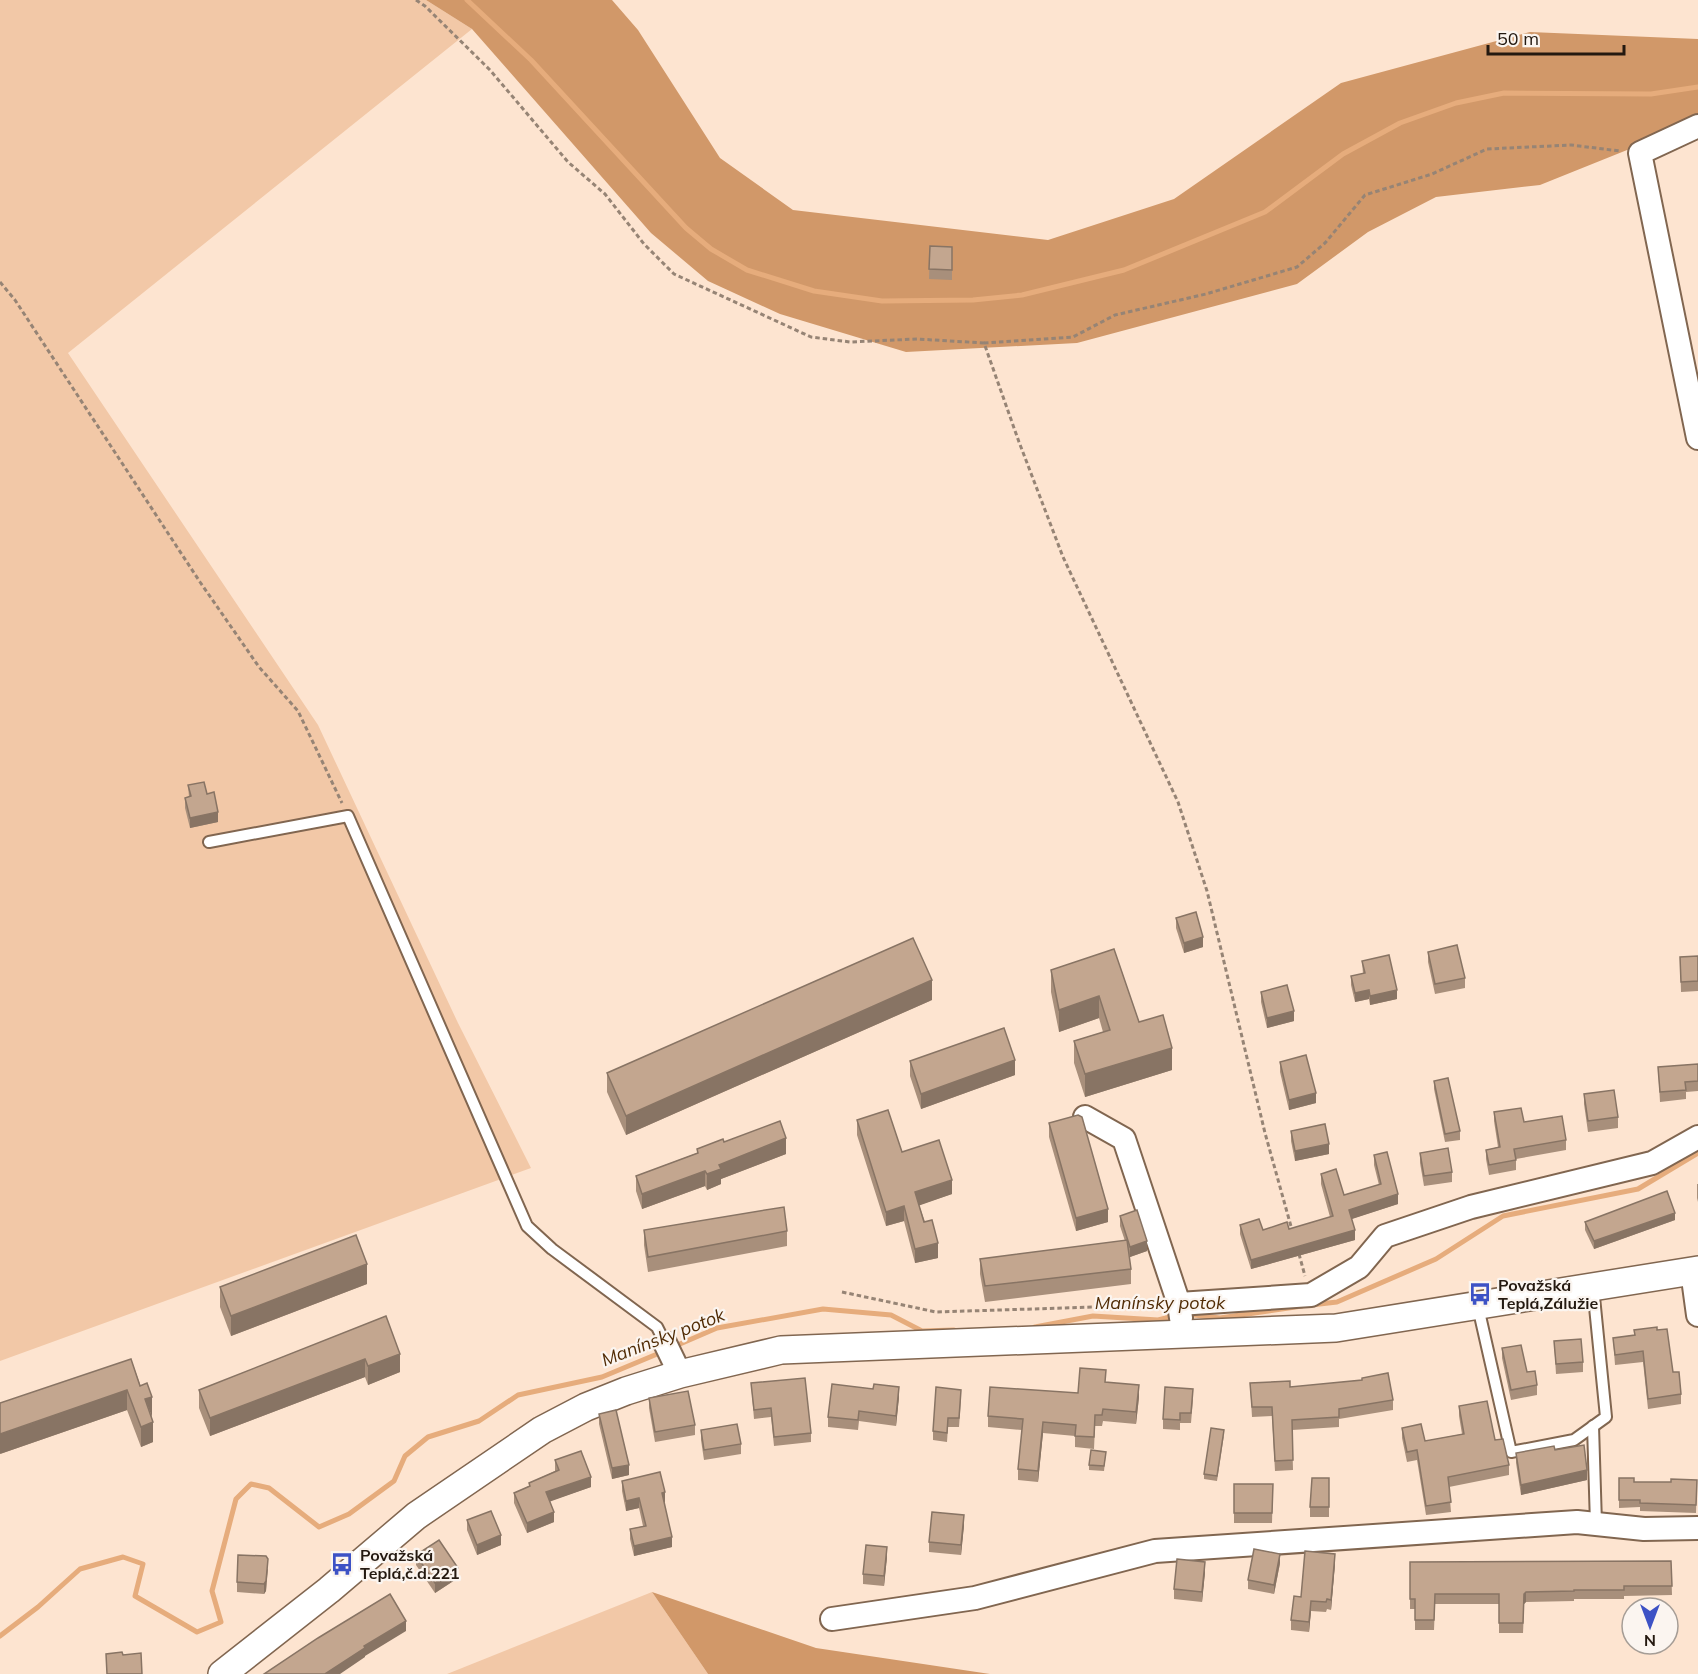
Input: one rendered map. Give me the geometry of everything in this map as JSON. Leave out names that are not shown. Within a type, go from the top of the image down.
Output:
[{"type":"street","points":[[1698,126],[1640,153],[1698,438]]},
{"type":"street","points":[[1085,1117],[1124,1139],[1179,1304],[1184,1335]]},
{"type":"street","points":[[1179,1304],[1311,1295],[1359,1267],[1385,1236],[1471,1207],[1652,1163],[1698,1137]]},
{"type":"street","points":[[222,1674],[329,1590],[416,1516],[542,1430],[626,1391],[672,1357],[781,1350],[1336,1328],[1695,1270],[1698,1315]]},
{"type":"street","points":[[832,1619],[975,1598],[1155,1551],[1577,1522],[1644,1529],[1698,1528]]},
{"type":"lane","points":[[209,842],[348,816],[527,1226],[552,1249],[657,1327],[672,1357]]},
{"type":"lane","points":[[1478,1305],[1511,1452],[1574,1440],[1606,1417],[1593,1287]]},
{"type":"lane","points":[[1593,1426],[1596,1524]]},
{"type":"path","points":[[416,0],[425,6],[490,70],[568,162],[605,194],[644,244],[674,274],[811,337],[850,342],[916,339],[984,344],[1073,337],[1115,315],[1206,294],[1297,267],[1325,243],[1365,195],[1432,174],[1487,149],[1571,145],[1640,153]]},
{"type":"path","points":[[0,282],[15,300],[258,667],[298,711],[348,816]]},
{"type":"path","points":[[984,344],[1063,557],[1178,802],[1207,891],[1265,1133],[1293,1230]]},
{"type":"path","points":[[1299,1252],[1311,1295]]},
{"type":"path","points":[[842,1292],[936,1312],[1179,1304]]},
{"type":"shaded area","points":[[0,0],[426,0],[472,29],[68,353],[318,725],[458,1023],[531,1168],[0,1361]]},
{"type":"shaded area","points":[[426,0],[612,0],[638,30],[720,158],[793,210],[1048,240],[1174,199],[1341,83],[1530,32],[1698,39],[1698,129],[1642,144],[1540,185],[1436,197],[1368,232],[1297,284],[1077,343],[906,352],[780,314],[708,281],[651,233],[472,29]]},
{"type":"shaded area","points":[[652,1592],[708,1674],[447,1674]]},
{"type":"shaded area","points":[[652,1592],[816,1648],[990,1674],[708,1674]]},
{"type":"building","points":[[930,246],[952,247],[952,270],[929,269]]},
{"type":"building","points":[[204,782],[207,794],[214,792],[218,812],[190,818],[185,798],[191,796],[188,785]]},
{"type":"building","points":[[1196,912],[1203,937],[1184,943],[1176,918]]},
{"type":"building","points":[[913,938],[932,980],[626,1116],[607,1073]]},
{"type":"building","points":[[1457,945],[1465,978],[1435,984],[1428,952]]},
{"type":"building","points":[[1114,949],[1139,1022],[1163,1015],[1172,1048],[1085,1074],[1074,1041],[1110,1030],[1099,996],[1059,1010],[1051,970]]},
{"type":"building","points":[[1389,955],[1397,990],[1370,996],[1369,990],[1355,993],[1351,976],[1365,973],[1362,961]]},
{"type":"building","points":[[1698,956],[1698,981],[1681,982],[1680,957]]},
{"type":"building","points":[[1287,985],[1294,1011],[1267,1018],[1261,992]]},
{"type":"building","points":[[1004,1028],[1015,1060],[921,1094],[910,1061]]},
{"type":"building","points":[[1306,1055],[1316,1093],[1289,1100],[1280,1062]]},
{"type":"building","points":[[1698,1064],[1698,1081],[1685,1082],[1686,1090],[1660,1092],[1658,1067]]},
{"type":"building","points":[[1448,1078],[1460,1131],[1445,1134],[1434,1081]]},
{"type":"building","points":[[1614,1090],[1618,1117],[1588,1121],[1584,1094]]},
{"type":"building","points":[[1521,1108],[1524,1122],[1562,1116],[1566,1140],[1514,1149],[1516,1160],[1489,1165],[1486,1150],[1500,1147],[1494,1112]]},
{"type":"building","points":[[888,1110],[902,1152],[939,1140],[952,1180],[915,1192],[924,1222],[932,1220],[938,1243],[915,1249],[904,1206],[886,1212],[857,1120]]},
{"type":"building","points":[[1078,1115],[1082,1117],[1108,1209],[1076,1218],[1049,1123]]},
{"type":"building","points":[[780,1121],[786,1138],[719,1165],[721,1169],[707,1174],[705,1171],[642,1194],[636,1176],[698,1153],[697,1149],[723,1139],[724,1142]]},
{"type":"building","points":[[1325,1124],[1329,1144],[1295,1151],[1291,1131]]},
{"type":"building","points":[[1448,1148],[1452,1172],[1424,1176],[1420,1153]]},
{"type":"building","points":[[1387,1152],[1398,1194],[1349,1210],[1355,1230],[1251,1260],[1240,1225],[1259,1219],[1263,1230],[1287,1222],[1289,1229],[1333,1216],[1321,1174],[1336,1169],[1344,1195],[1381,1184],[1374,1155]]},
{"type":"building","points":[[1667,1191],[1675,1213],[1594,1241],[1585,1222]]},
{"type":"building","points":[[784,1207],[787,1231],[648,1257],[644,1230]]},
{"type":"building","points":[[1137,1210],[1147,1241],[1130,1247],[1120,1216]]},
{"type":"building","points":[[356,1235],[367,1264],[231,1316],[220,1287]]},
{"type":"building","points":[[1127,1240],[1131,1269],[985,1286],[980,1259]]},
{"type":"building","points":[[386,1316],[400,1354],[368,1366],[365,1359],[210,1418],[199,1390]]},
{"type":"building","points":[[1657,1327],[1657,1330],[1667,1329],[1673,1372],[1679,1372],[1681,1394],[1648,1399],[1643,1351],[1615,1355],[1613,1338],[1635,1335],[1634,1330]]},
{"type":"building","points":[[1581,1339],[1583,1362],[1556,1364],[1554,1341]]},
{"type":"building","points":[[1521,1345],[1527,1372],[1535,1371],[1537,1385],[1511,1390],[1502,1348]]},
{"type":"building","points":[[131,1359],[140,1386],[147,1383],[152,1397],[145,1399],[153,1422],[141,1427],[127,1390],[0,1434],[0,1403]]},
{"type":"building","points":[[1080,1368],[1106,1370],[1105,1382],[1139,1385],[1136,1412],[1103,1409],[1102,1415],[1095,1415],[1094,1437],[1075,1436],[1076,1425],[1043,1422],[1038,1471],[1018,1469],[1023,1419],[988,1416],[990,1387],[1078,1393]]},
{"type":"building","points":[[1388,1373],[1393,1400],[1339,1409],[1339,1417],[1292,1420],[1293,1460],[1275,1461],[1272,1407],[1252,1407],[1250,1383],[1290,1381],[1290,1387],[1362,1380],[1362,1378]]},
{"type":"building","points":[[805,1378],[811,1433],[774,1437],[771,1408],[754,1410],[751,1383]]},
{"type":"building","points":[[832,1384],[873,1389],[874,1384],[899,1387],[896,1416],[859,1411],[858,1420],[828,1417]]},
{"type":"building","points":[[936,1387],[961,1390],[959,1418],[948,1418],[947,1433],[933,1431]]},
{"type":"building","points":[[1165,1387],[1193,1389],[1191,1413],[1180,1413],[1180,1420],[1163,1419]]},
{"type":"building","points":[[688,1391],[695,1425],[655,1432],[649,1398]]},
{"type":"building","points":[[1487,1401],[1495,1440],[1503,1439],[1509,1465],[1448,1477],[1451,1502],[1426,1506],[1417,1450],[1407,1452],[1402,1428],[1421,1424],[1425,1441],[1464,1434],[1459,1406]]},
{"type":"building","points":[[616,1410],[629,1465],[612,1468],[599,1414]]},
{"type":"building","points":[[737,1424],[741,1444],[704,1450],[701,1430]]},
{"type":"building","points":[[1211,1428],[1224,1430],[1217,1476],[1204,1474]]},
{"type":"building","points":[[1584,1445],[1587,1470],[1521,1485],[1516,1453],[1554,1446],[1555,1450]]},
{"type":"building","points":[[1091,1450],[1106,1452],[1104,1466],[1089,1465]]},
{"type":"building","points":[[581,1451],[591,1477],[546,1492],[554,1512],[527,1523],[514,1493],[530,1486],[529,1483],[559,1470],[555,1460]]},
{"type":"building","points":[[660,1472],[665,1492],[662,1493],[672,1537],[634,1546],[630,1529],[646,1526],[639,1498],[626,1501],[622,1481]]},
{"type":"building","points":[[1312,1478],[1329,1478],[1329,1507],[1310,1507]]},
{"type":"building","points":[[1619,1478],[1634,1478],[1634,1482],[1671,1482],[1671,1479],[1697,1480],[1696,1505],[1619,1500]]},
{"type":"building","points":[[1234,1484],[1273,1484],[1272,1513],[1234,1513]]},
{"type":"building","points":[[491,1511],[501,1535],[477,1545],[467,1520]]},
{"type":"building","points":[[932,1512],[964,1515],[961,1545],[929,1542]]},
{"type":"building","points":[[439,1540],[458,1568],[435,1583],[416,1555]]},
{"type":"building","points":[[866,1545],[887,1547],[884,1576],[863,1574]]},
{"type":"building","points":[[1254,1549],[1280,1554],[1274,1585],[1248,1580]]},
{"type":"building","points":[[1305,1551],[1335,1554],[1331,1600],[1311,1601],[1309,1622],[1291,1620],[1294,1596],[1301,1597]]},
{"type":"building","points":[[238,1555],[266,1556],[268,1559],[264,1584],[237,1582]]},
{"type":"building","points":[[1177,1559],[1205,1562],[1202,1592],[1174,1589]]},
{"type":"building","points":[[1671,1561],[1672,1586],[1624,1586],[1624,1590],[1526,1592],[1523,1623],[1499,1623],[1499,1594],[1435,1594],[1434,1620],[1415,1620],[1415,1599],[1410,1599],[1410,1562]]},
{"type":"building","points":[[390,1594],[406,1621],[364,1646],[365,1648],[325,1674],[264,1674],[318,1638]]},
{"type":"building","points":[[122,1652],[123,1655],[141,1653],[142,1674],[107,1674],[106,1654]]},
{"type":"waterway","points":[[467,0],[531,60],[686,228],[711,249],[747,270],[814,291],[882,301],[973,300],[1022,295],[1124,270],[1265,212],[1343,154],[1400,123],[1456,103],[1504,93],[1651,94],[1698,87]]},
{"type":"waterway","name":"Manínsky potok","points":[[1311,1305],[1337,1302],[1436,1259],[1503,1216],[1638,1189],[1698,1153]]},
{"type":"waterway","name":"Manínsky potok","points":[[1186,1314],[1220,1318],[1302,1306]]},
{"type":"waterway","name":"Manínsky potok","points":[[673,1347],[717,1328],[823,1309],[891,1315],[922,1331],[954,1330]]},
{"type":"waterway","name":"Manínsky potok","points":[[1035,1327],[1093,1316],[1158,1320],[1174,1316]]},
{"type":"waterway","name":"Manínsky potok","points":[[0,1636],[38,1607],[80,1569],[123,1557],[143,1564],[135,1596],[197,1632],[221,1622],[212,1591],[236,1499],[251,1484],[269,1488],[319,1527],[349,1514],[394,1481],[405,1456],[428,1437],[479,1421],[518,1395],[602,1377],[662,1352]]},
{"type":"place","name":"Považská Teplá,Zálužie","points":[[1480,1294]]},
{"type":"place","name":"Považská Teplá,č.d.221","points":[[342,1564]]}]
